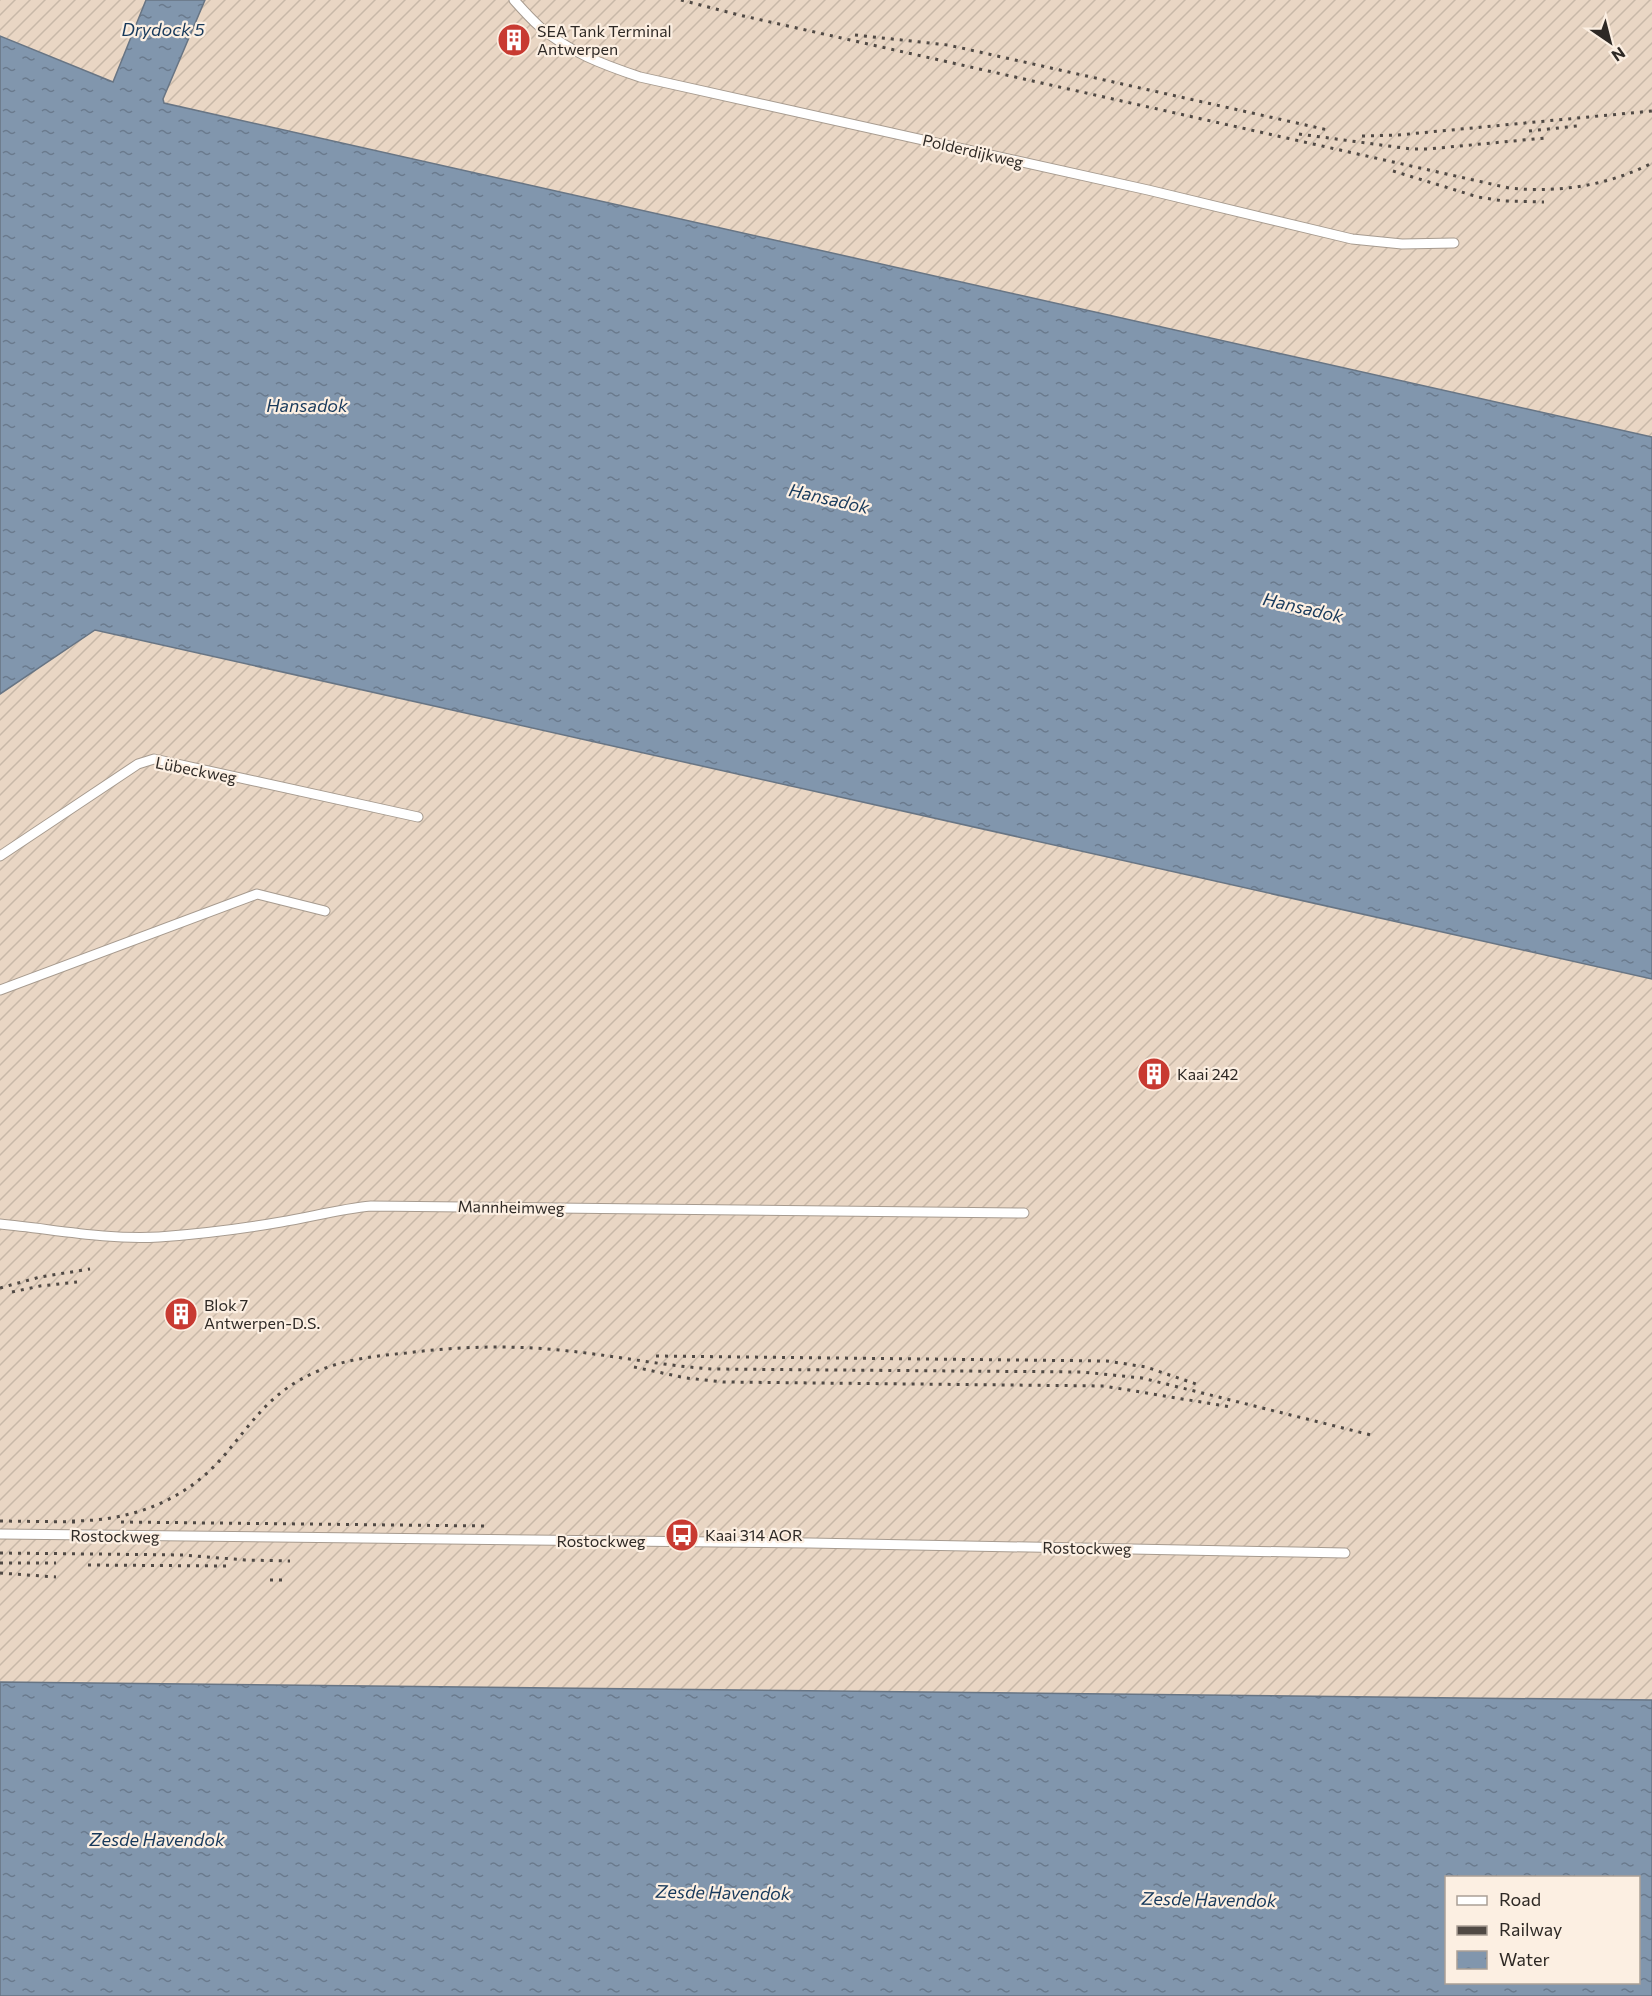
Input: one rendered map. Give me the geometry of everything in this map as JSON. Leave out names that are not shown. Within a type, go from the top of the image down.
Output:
[{"type":"street","name":"Polderdijkweg","points":[[514,0],[539,26],[562,43],[587,57],[640,77],[1148,190],[1352,239],[1402,244],[1454,243]]},
{"type":"street","name":"Lübeckweg","points":[[0,856],[138,764],[154,759],[417,817]]},
{"type":"street","points":[[0,990],[257,894],[325,911]]},
{"type":"street","name":"Mannheimweg","points":[[1,1224],[88,1235],[159,1237],[270,1224],[349,1208],[371,1206],[1024,1213]]},
{"type":"street","name":"Rostockweg","points":[[0,1534],[822,1543],[1345,1553]]},
{"type":"shaded area","points":[[0,0],[1652,0],[1652,437],[164,103],[165,101],[113,83],[0,36]]},
{"type":"shaded area","points":[[94,630],[1652,979],[1652,1700],[0,1682],[0,694]]},
{"type":"water","name":"Hansadok","points":[[146,0],[205,0],[163,99],[164,103],[1652,437],[1652,979],[95,630],[0,694],[0,36],[113,82]]},
{"type":"water","name":"Zesde Havendok","points":[[0,1682],[1652,1700],[1652,1996],[0,1996]]},
{"type":"railway","points":[[681,0],[1509,188],[1546,189],[1582,186],[1618,177],[1652,163]]},
{"type":"railway","points":[[855,35],[948,45],[1328,130]]},
{"type":"railway","points":[[1362,136],[1398,135],[1652,111]]},
{"type":"railway","points":[[1529,131],[1577,126]]},
{"type":"railway","points":[[1299,134],[1411,149],[1545,138]]},
{"type":"railway","points":[[1393,171],[1478,197],[1504,201],[1544,202]]},
{"type":"railway","points":[[0,1288],[40,1277],[90,1269]]},
{"type":"railway","points":[[12,1292],[77,1282]]},
{"type":"railway","points":[[72,1521],[135,1513],[173,1497],[207,1473],[275,1398],[301,1379],[318,1371],[339,1364],[384,1355],[447,1349],[488,1347],[549,1349],[713,1369],[1082,1372],[1142,1378],[1371,1435]]},
{"type":"railway","points":[[656,1356],[1107,1361],[1146,1367],[1196,1384]]},
{"type":"railway","points":[[634,1367],[686,1378],[723,1382],[1104,1386],[1231,1407]]},
{"type":"railway","points":[[0,1521],[79,1522]]},
{"type":"railway","points":[[121,1522],[487,1526]]},
{"type":"railway","points":[[0,1553],[183,1555],[290,1561]]},
{"type":"railway","points":[[0,1563],[56,1563]]},
{"type":"railway","points":[[88,1565],[231,1566]]},
{"type":"railway","points":[[0,1573],[56,1577]]},
{"type":"railway","points":[[270,1580],[287,1580]]},
{"type":"place","name":"SEA Tank Terminal Antwerpen","points":[[514,40]]},
{"type":"place","name":"Kaai 242","points":[[1154,1074]]},
{"type":"place","name":"Blok 7 Antwerpen-D.S.","points":[[181,1314]]},
{"type":"place","name":"Kaai 314 AOR","points":[[682,1535]]},
{"type":"water label","name":"Drydock 5","points":[[163,30]]}]
